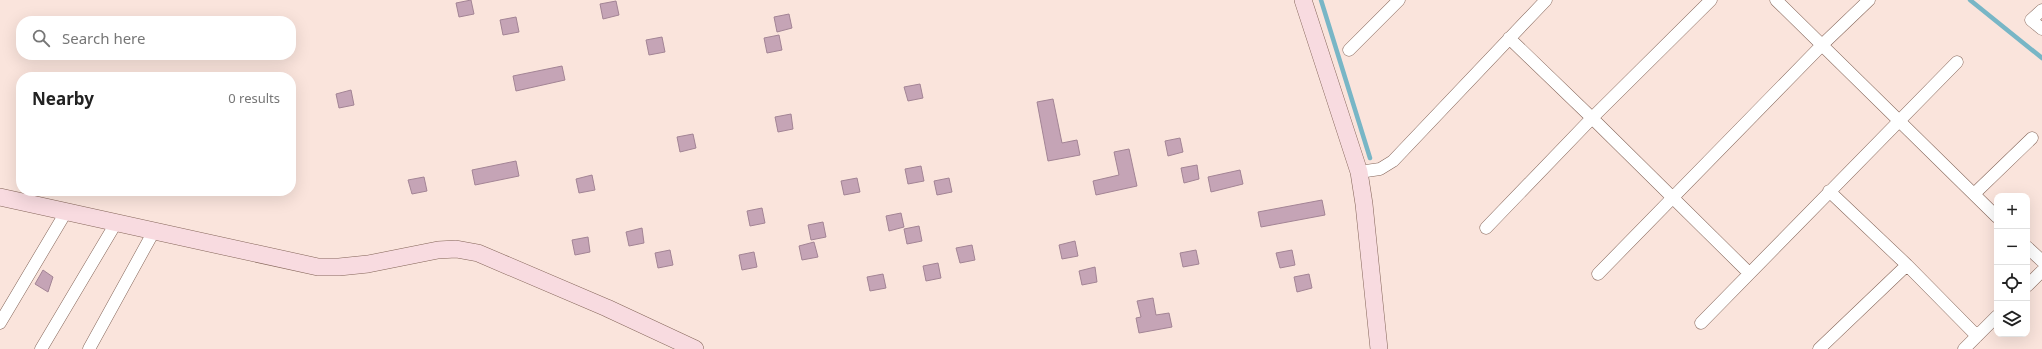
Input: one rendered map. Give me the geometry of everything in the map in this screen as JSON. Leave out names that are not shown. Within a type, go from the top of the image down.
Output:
[{"type":"main road","points":[[1303,0],[1363,172],[1364,204],[1379,349]]},
{"type":"main road","points":[[0,197],[318,267],[339,267],[368,264],[438,250],[456,249],[478,253],[606,308],[695,349]]},
{"type":"street","points":[[1349,50],[1399,0]]},
{"type":"street","points":[[1363,172],[1380,169],[1393,161],[1546,0]]},
{"type":"street","points":[[1486,228],[1592,118],[1711,0]]},
{"type":"street","points":[[1776,0],[1994,214]]},
{"type":"street","points":[[1598,274],[1822,45],[1869,0]]},
{"type":"street","points":[[2042,10],[2031,20],[2042,29]]},
{"type":"street","points":[[1509,38],[1749,273]]},
{"type":"street","points":[[1701,323],[1898,120],[1957,62]]},
{"type":"street","points":[[1974,194],[2032,138]]},
{"type":"street","points":[[1829,191],[1907,265],[1977,336]]},
{"type":"street","points":[[0,323],[66,212]]},
{"type":"street","points":[[40,349],[116,222]]},
{"type":"street","points":[[89,349],[154,231]]},
{"type":"street","points":[[2030,250],[2042,261]]},
{"type":"street","points":[[1819,349],[1907,265]]},
{"type":"street","points":[[2030,283],[2042,271]]},
{"type":"street","points":[[1964,349],[1994,319]]},
{"type":"building","points":[[471,0],[474,14],[459,17],[456,3]]},
{"type":"building","points":[[616,1],[619,15],[603,19],[600,4]]},
{"type":"building","points":[[789,14],[792,28],[777,32],[774,17]]},
{"type":"building","points":[[516,17],[519,32],[503,35],[500,20]]},
{"type":"building","points":[[779,35],[782,50],[767,53],[764,38]]},
{"type":"building","points":[[662,37],[665,52],[649,55],[646,40]]},
{"type":"building","points":[[562,66],[565,80],[516,91],[513,76]]},
{"type":"building","points":[[920,84],[923,98],[908,101],[904,87]]},
{"type":"building","points":[[351,90],[354,105],[339,108],[336,94]]},
{"type":"building","points":[[1053,99],[1062,143],[1077,140],[1080,155],[1048,161],[1037,102]]},
{"type":"building","points":[[791,114],[793,129],[778,132],[775,117]]},
{"type":"building","points":[[693,134],[696,148],[680,152],[677,137]]},
{"type":"building","points":[[1180,138],[1183,152],[1168,156],[1165,141]]},
{"type":"building","points":[[1129,149],[1137,186],[1096,195],[1093,181],[1119,175],[1114,152]]},
{"type":"building","points":[[516,161],[519,176],[475,185],[472,170]]},
{"type":"building","points":[[1197,165],[1199,179],[1184,183],[1181,168]]},
{"type":"building","points":[[921,166],[924,181],[908,184],[905,169]]},
{"type":"building","points":[[1240,170],[1243,184],[1211,192],[1208,177]]},
{"type":"building","points":[[592,175],[595,190],[579,193],[576,179]]},
{"type":"building","points":[[424,177],[427,191],[412,194],[408,180]]},
{"type":"building","points":[[857,178],[860,192],[844,195],[841,181]]},
{"type":"building","points":[[949,178],[952,192],[937,195],[934,181]]},
{"type":"building","points":[[1322,200],[1325,215],[1261,227],[1258,212]]},
{"type":"building","points":[[762,208],[765,223],[750,226],[747,211]]},
{"type":"building","points":[[901,213],[904,227],[889,231],[886,216]]},
{"type":"building","points":[[823,222],[826,237],[811,240],[808,225]]},
{"type":"building","points":[[919,226],[922,241],[907,244],[904,229]]},
{"type":"building","points":[[642,228],[644,243],[629,246],[626,232]]},
{"type":"building","points":[[588,237],[590,252],[575,255],[572,240]]},
{"type":"building","points":[[1075,241],[1078,256],[1062,259],[1059,245]]},
{"type":"building","points":[[814,242],[818,257],[802,260],[799,246]]},
{"type":"building","points":[[972,245],[975,260],[960,263],[956,248]]},
{"type":"building","points":[[670,250],[673,265],[658,268],[655,253]]},
{"type":"building","points":[[1196,250],[1199,264],[1183,267],[1180,253]]},
{"type":"building","points":[[1292,250],[1295,265],[1280,268],[1276,253]]},
{"type":"building","points":[[754,252],[757,267],[742,270],[739,255]]},
{"type":"building","points":[[938,263],[941,278],[926,281],[923,266]]},
{"type":"building","points":[[1095,267],[1097,282],[1082,285],[1079,271]]},
{"type":"building","points":[[43,270],[53,277],[48,292],[35,284]]},
{"type":"building","points":[[883,274],[886,288],[870,291],[867,277]]},
{"type":"building","points":[[1309,274],[1312,288],[1297,292],[1294,277]]},
{"type":"building","points":[[1153,298],[1156,315],[1169,313],[1172,327],[1139,333],[1136,318],[1141,317],[1137,301]]},
{"type":"waterway","points":[[1321,0],[1370,158]]},
{"type":"waterway","points":[[1970,0],[2042,58]]}]
